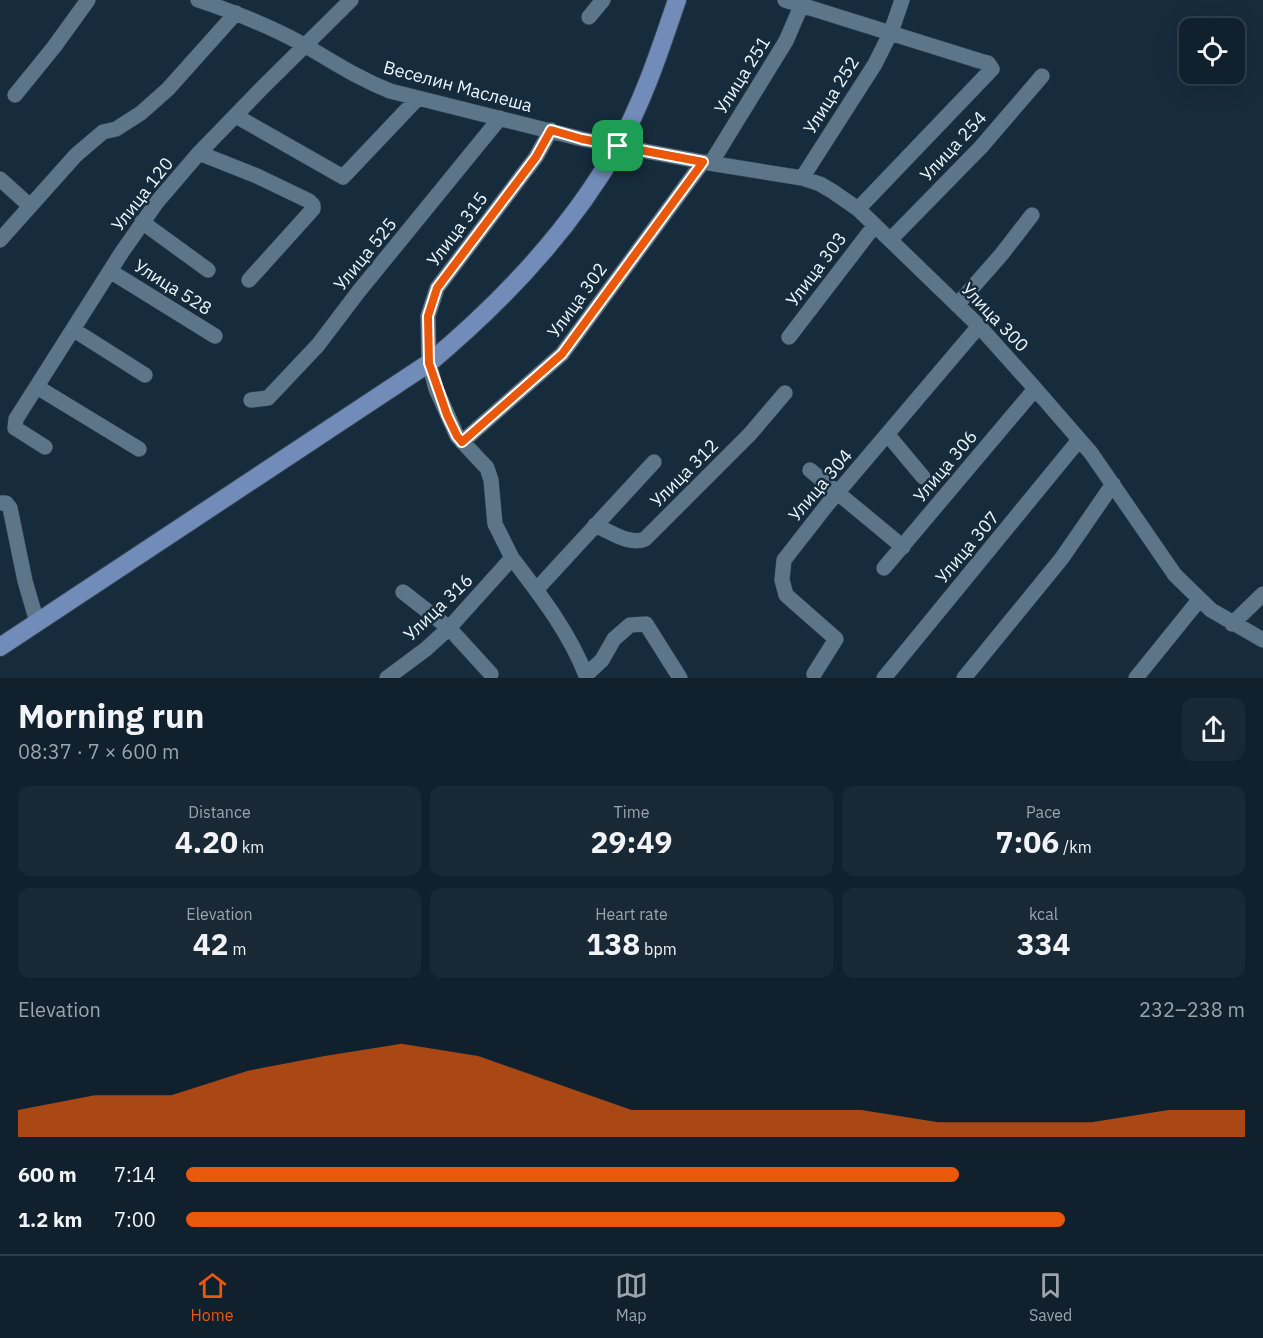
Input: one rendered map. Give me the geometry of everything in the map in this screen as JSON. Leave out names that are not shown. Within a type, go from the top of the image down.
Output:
[{"type":"main road","points":[[0,647],[429,363],[474,325],[532,266],[577,209],[618,146],[643,93],[677,0]]},
{"type":"street","points":[[15,95],[88,0]]},
{"type":"street","name":"Веселин Маслеша","points":[[198,0],[236,13],[305,46],[364,81],[390,91],[618,146]]},
{"type":"street","name":"Улица 120","points":[[45,447],[15,428],[16,419],[142,222],[200,153],[351,0]]},
{"type":"street","points":[[589,17],[603,0]]},
{"type":"street","points":[[785,0],[988,63],[992,69],[858,209]]},
{"type":"street","name":"Улица 252","points":[[802,178],[875,64],[891,32],[902,0]]},
{"type":"street","name":"Улица 251","points":[[707,163],[786,41],[802,4]]},
{"type":"street","points":[[0,240],[76,155],[103,132],[127,123],[168,89],[236,13]]},
{"type":"street","name":"Улица 254","points":[[890,240],[981,147],[1042,76]]},
{"type":"street","points":[[236,116],[343,177],[417,98]]},
{"type":"street","name":"Улица 525","points":[[251,400],[268,398],[318,345],[500,118]]},
{"type":"street","name":"Улица 315","points":[[551,130],[536,157],[437,288],[428,316],[429,363],[447,415],[457,436],[487,468],[491,480],[495,524],[512,558],[565,630],[587,676]]},
{"type":"street","name":"Улица 300","points":[[618,146],[802,178],[820,184],[858,209],[979,326],[1035,388],[1113,484],[1174,575],[1199,600],[1232,624],[1261,635]]},
{"type":"street","points":[[200,153],[256,176],[313,205],[313,209],[249,280]]},
{"type":"street","name":"Улица 302","points":[[462,442],[562,354],[707,163]]},
{"type":"street","points":[[0,179],[30,206]]},
{"type":"street","points":[[957,305],[1032,215]]},
{"type":"street","points":[[142,222],[208,270]]},
{"type":"street","name":"Улица 303","points":[[789,337],[875,225]]},
{"type":"street","name":"Улица 528","points":[[110,271],[215,336]]},
{"type":"street","name":"Улица 304","points":[[814,674],[836,639],[786,595],[782,580],[784,560],[979,326]]},
{"type":"street","points":[[74,330],[145,375]]},
{"type":"street","points":[[37,387],[139,449]]},
{"type":"street","name":"Улица 306","points":[[884,568],[1035,388]]},
{"type":"street","name":"Улица 312","points":[[595,525],[631,541],[640,542],[645,539],[743,441],[785,393]]},
{"type":"street","points":[[888,435],[923,477]]},
{"type":"street","name":"Улица 307","points":[[884,678],[1079,440]]},
{"type":"street","name":"Улица 312","points":[[536,590],[654,462]]},
{"type":"street","points":[[810,470],[903,547]]},
{"type":"street","points":[[964,678],[1062,558],[1113,484]]},
{"type":"street","points":[[0,503],[6,503],[10,508],[25,581],[37,622]]},
{"type":"street","name":"Улица 316","points":[[387,678],[426,649],[449,628],[512,558]]},
{"type":"street","points":[[403,592],[449,628],[491,674]]},
{"type":"street","points":[[1232,624],[1263,594]]},
{"type":"street","points":[[1136,678],[1199,600]]},
{"type":"street","points":[[587,676],[602,660],[614,639],[630,625],[646,624],[680,678]]},
{"type":"route","points":[[551,130],[618,146],[703,162],[562,354],[462,442],[457,436],[436,389],[429,363],[428,316],[437,288],[461,253],[536,157],[551,130]]}]
